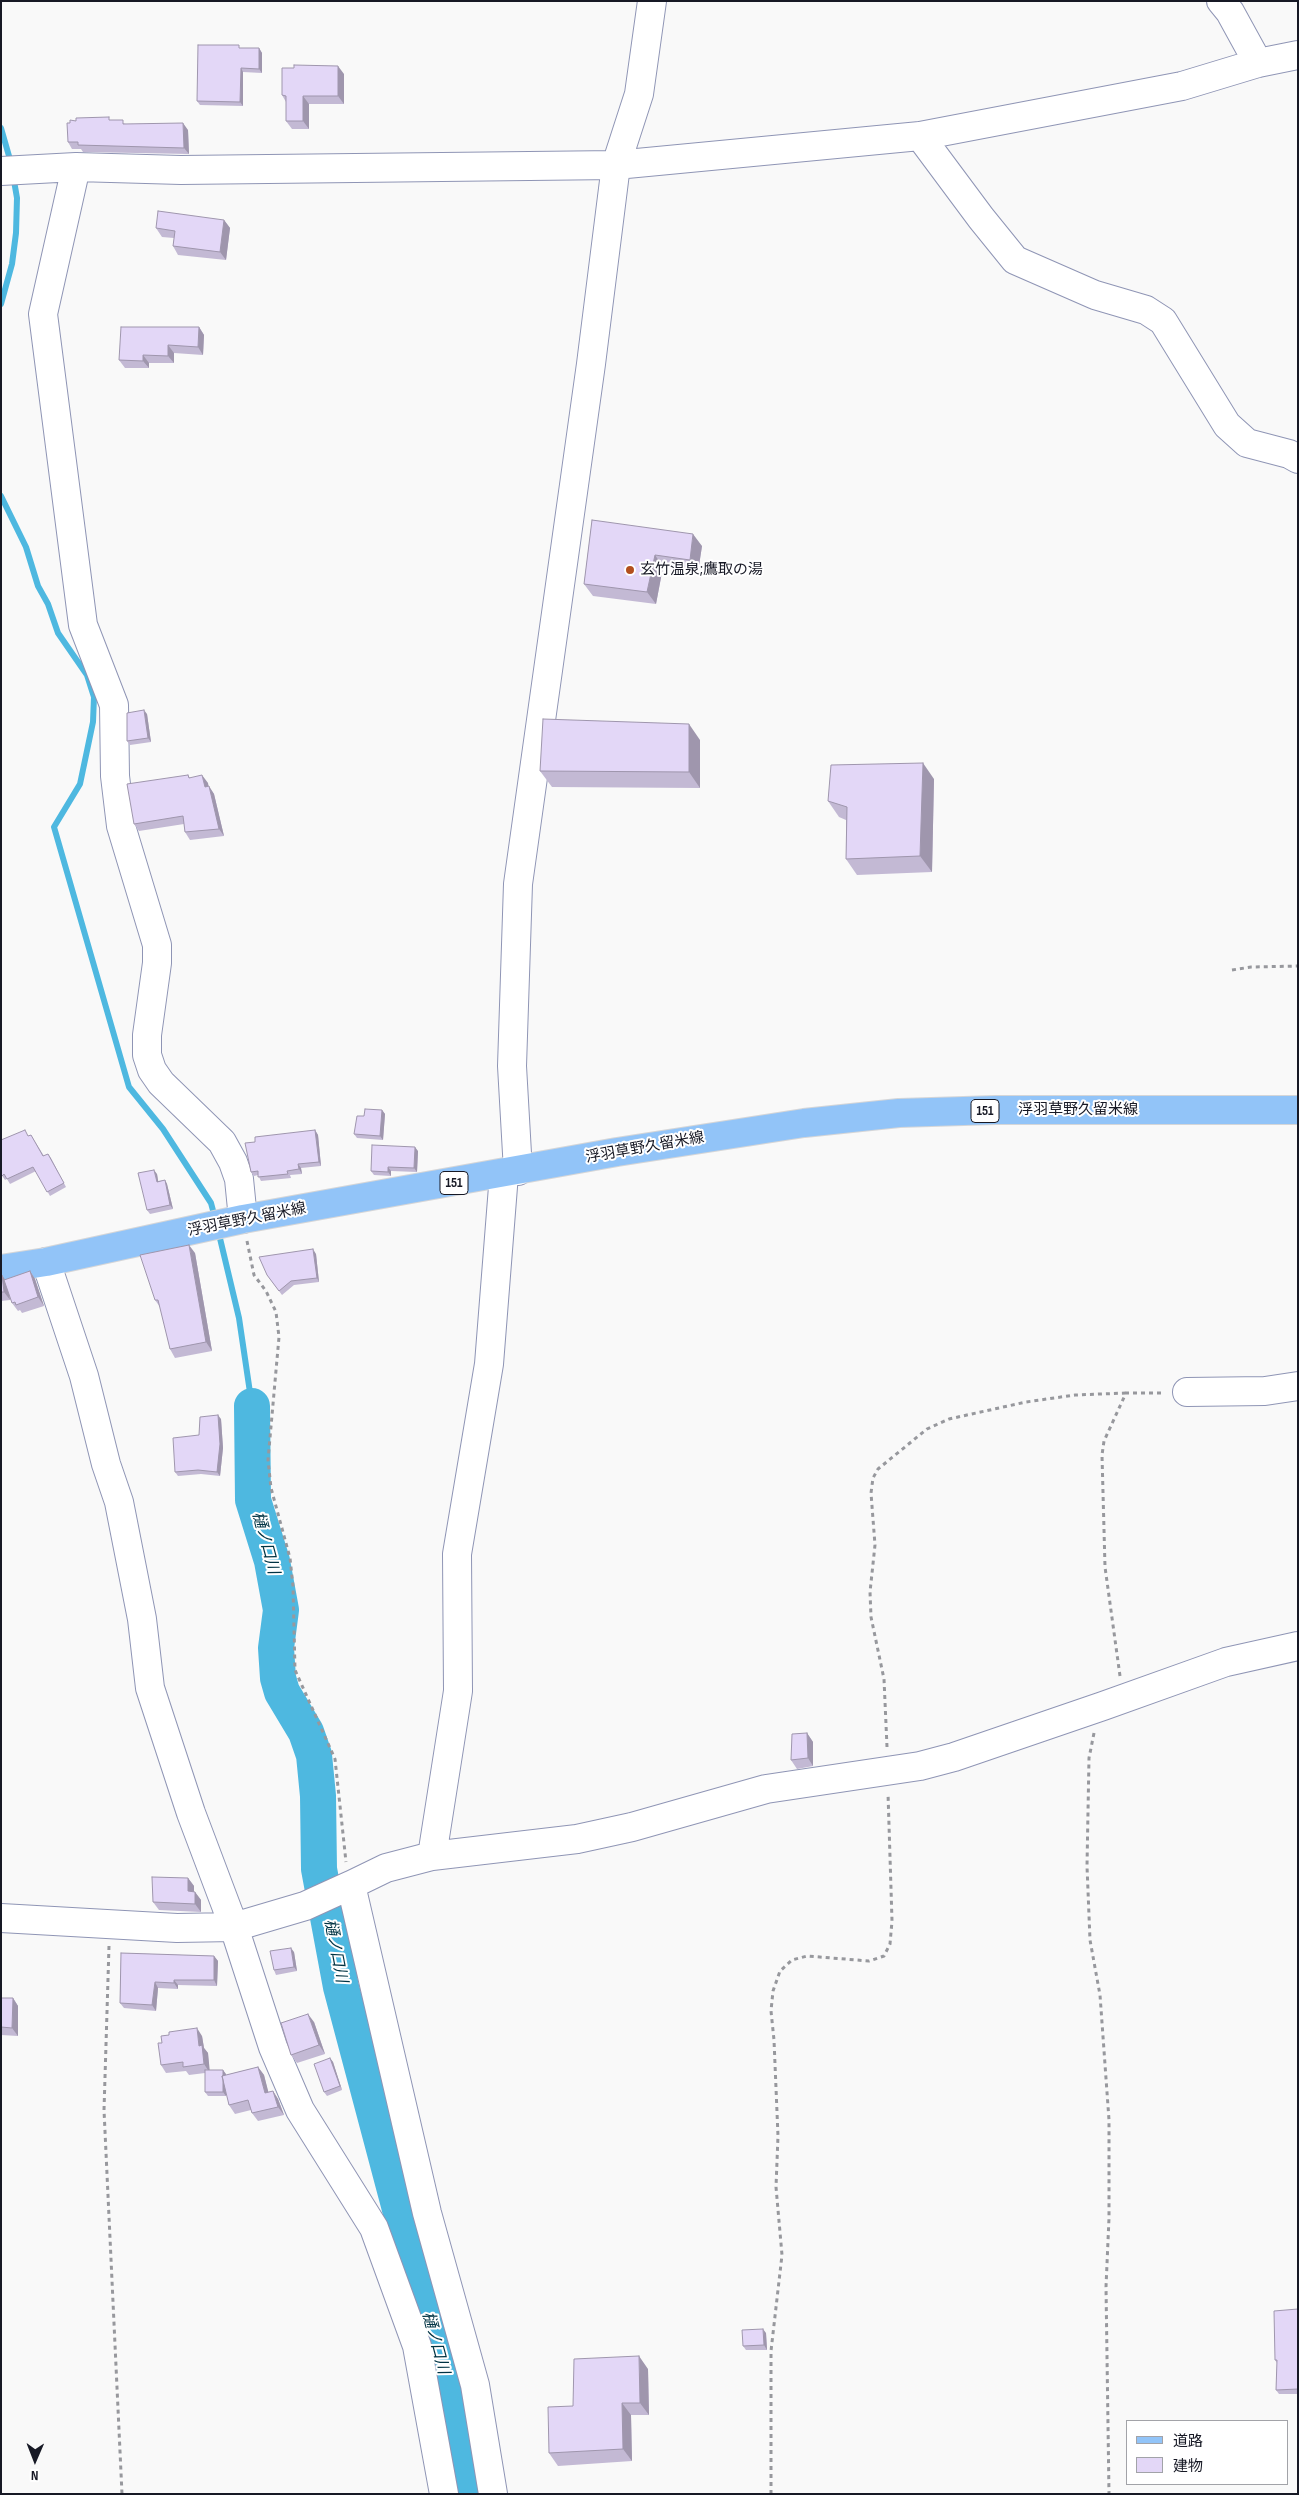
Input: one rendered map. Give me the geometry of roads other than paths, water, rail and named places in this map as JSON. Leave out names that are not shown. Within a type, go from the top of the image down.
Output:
[{"type":"main road","name":"浮羽草野久留米線","points":[[1,1269],[46,1262],[238,1220],[716,1136],[804,1123],[900,1113],[1069,1110],[1298,1110]]},
{"type":"street","points":[[432,1856],[458,1691],[457,1554],[489,1364],[511,1172],[512,1066],[518,884],[591,364],[616,165],[639,94],[652,1]]},
{"type":"street","points":[[1221,1],[1258,63]]},
{"type":"street","points":[[1,171],[29,168],[76,167],[190,170],[616,165],[920,136],[1182,86],[1258,63],[1298,55]]},
{"type":"street","points":[[920,136],[1015,260],[1095,295],[1146,310],[1163,321],[1228,426],[1247,443],[1298,459]]},
{"type":"street","points":[[76,167],[43,314],[83,625],[114,705],[115,776],[121,826],[157,946],[157,963],[147,1035],[147,1055],[152,1070],[161,1083],[222,1142],[233,1162],[238,1180],[238,1220]]},
{"type":"street","points":[[46,1262],[84,1376],[106,1464],[119,1502],[142,1619],[150,1688],[191,1813],[234,1927],[274,2047],[300,2110],[374,2228],[416,2346],[444,2494]]},
{"type":"street","points":[[1187,1392],[1265,1391],[1298,1386]]},
{"type":"street","points":[[1,1918],[177,1928],[234,1927],[306,1906],[386,1868],[432,1856],[577,1839],[632,1827],[766,1789],[888,1772],[954,1757],[1226,1662],[1298,1646]]},
{"type":"street","points":[[346,1887],[427,2213],[476,2385],[494,2494]]},
{"type":"waterway","points":[[1,128],[11,163]]},
{"type":"waterway","points":[[1,304],[12,264],[16,233],[17,198],[13,175]]},
{"type":"waterway","points":[[1,496],[26,547],[38,586],[48,604],[58,633],[87,675],[94,697],[93,722],[80,784],[54,827],[129,1087],[163,1129],[211,1203],[215,1218]]},
{"type":"waterway","points":[[218,1230],[239,1318],[252,1406]]},
{"type":"waterway","name":"樋ノ口川","points":[[252,1406],[253,1500],[272,1561],[281,1610],[276,1648],[278,1678],[282,1692],[306,1732],[314,1755],[318,1796],[319,1869],[341,1987],[448,2390],[467,2494]]},
{"type":"place","name":"玄竹温泉;鷹取の湯","points":[[630,570]]}]
